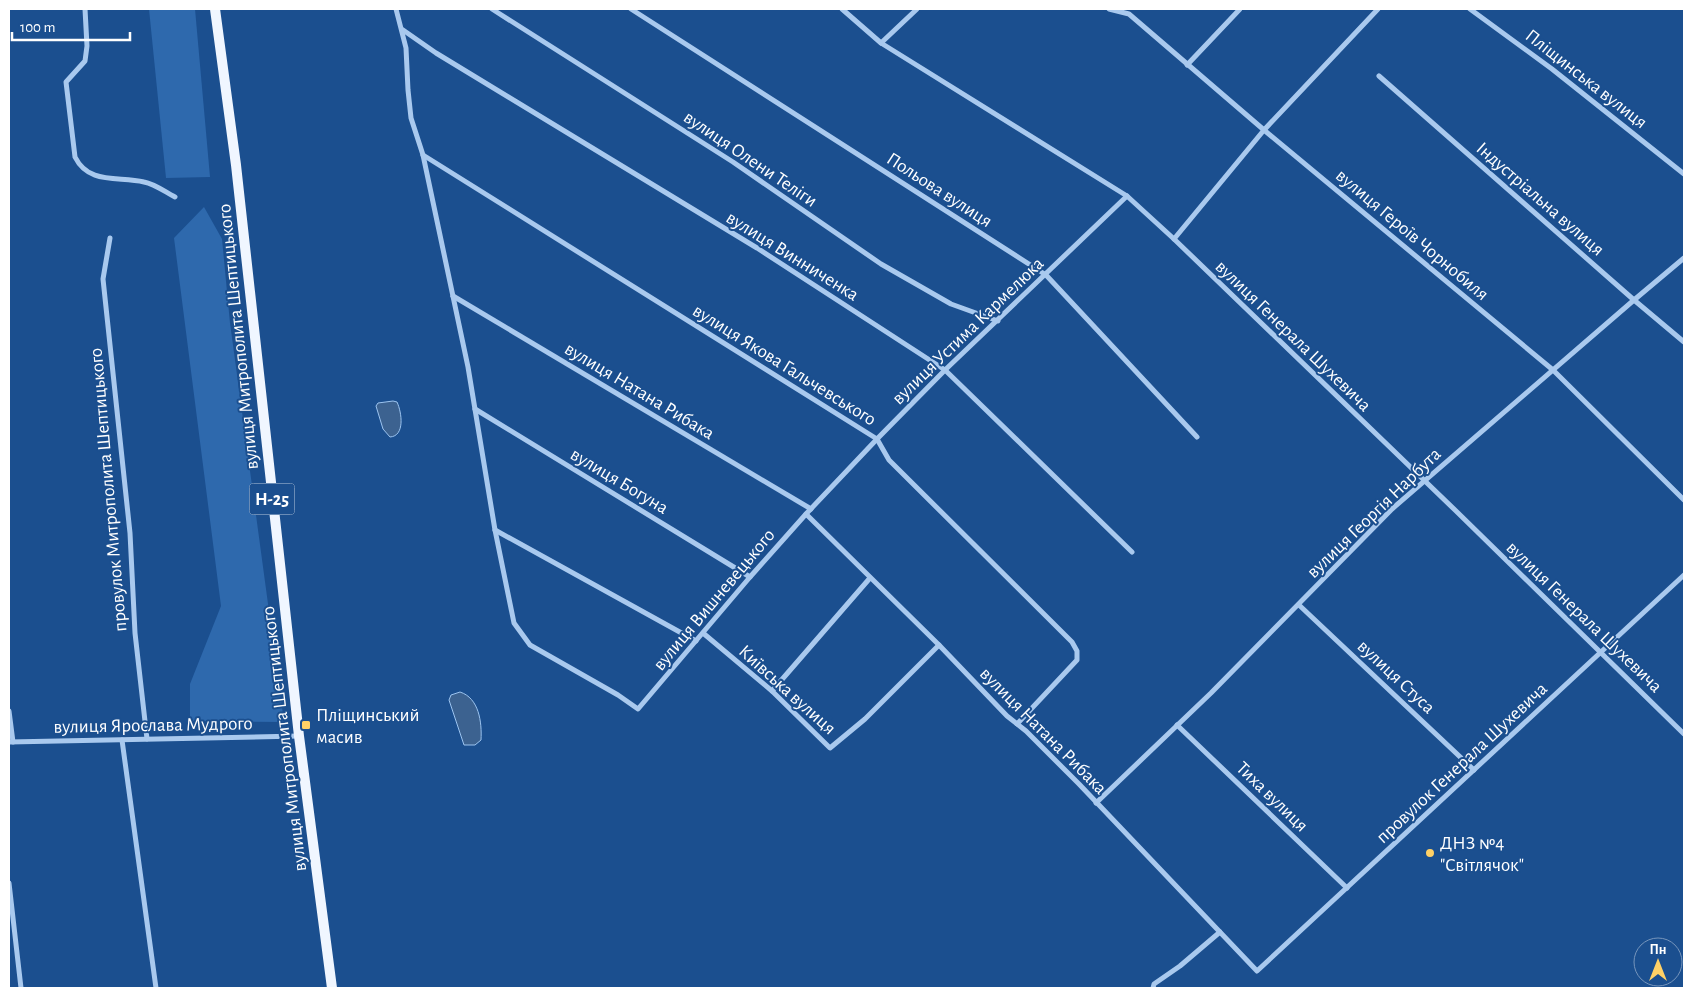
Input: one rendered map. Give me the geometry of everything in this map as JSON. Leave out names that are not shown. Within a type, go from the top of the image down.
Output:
[{"type":"main road","name":"вулиця Митрополита Шептицького","points":[[215,9],[236,165],[299,736],[332,988]]},
{"type":"street","points":[[85,9],[87,46],[84,61],[66,82],[75,156],[79,165],[84,171],[95,176],[144,182],[175,197]]},
{"type":"street","points":[[396,9],[406,48],[410,109],[423,155],[453,296],[475,409],[495,530],[696,641]]},
{"type":"street","name":"вулиця Олени Теліги","points":[[492,9],[733,162],[881,264],[951,304],[998,321]]},
{"type":"street","name":"Польова вулиця","points":[[631,9],[1046,275],[1197,437]]},
{"type":"street","name":"вулиця Генерала Шухевича","points":[[842,9],[882,43],[1127,196],[1174,239],[1684,734]]},
{"type":"street","points":[[882,43],[917,9]]},
{"type":"street","name":"вулиця Героїв Чорнобиля","points":[[1109,9],[1129,14],[1264,130],[1553,370],[1684,500]]},
{"type":"street","points":[[1187,65],[1240,9]]},
{"type":"street","points":[[1174,239],[1264,130],[1378,9]]},
{"type":"street","name":"Пліщинська вулиця","points":[[1470,9],[1552,69],[1684,174]]},
{"type":"street","name":"вулиця Винниченка","points":[[402,30],[436,53],[757,248],[945,370],[1132,552]]},
{"type":"street","name":"Індустріальна вулиця","points":[[1379,76],[1684,342]]},
{"type":"street","name":"вулиця Якова Гальчевського","points":[[423,155],[877,439],[889,460],[1075,647],[1078,656],[1077,660],[1017,724]]},
{"type":"street","name":"вулиця Устима Кармелюка","points":[[811,509],[945,370],[1127,196]]},
{"type":"street","name":"провулок Митрополита Шептицького","points":[[110,238],[103,279],[130,533],[135,633],[147,739]]},
{"type":"street","name":"вулиця Георгія Нарбута","points":[[1096,803],[1299,605],[1392,509],[1684,258]]},
{"type":"street","name":"вулиця Натана Рибака","points":[[453,296],[811,509]]},
{"type":"street","name":"вулиця Богуна","points":[[475,409],[750,577]]},
{"type":"street","name":"вулиця Вишневецького","points":[[495,530],[514,623],[530,645],[618,695],[638,709],[750,577],[811,509]]},
{"type":"street","name":"вулиця Натана Рибака","points":[[806,514],[939,646],[985,695],[1026,731],[1257,971]]},
{"type":"street","name":"провулок Генерала Шухевича","points":[[1257,971],[1684,575]]},
{"type":"street","points":[[772,691],[870,578]]},
{"type":"street","name":"вулиця Стуса","points":[[1299,605],[1474,770]]},
{"type":"street","name":"Київська вулиця","points":[[703,633],[772,691],[830,748],[865,719],[939,646]]},
{"type":"street","points":[[9,711],[11,742]]},
{"type":"street","name":"Тиха вулиця","points":[[1177,725],[1347,888]]},
{"type":"street","name":"вулиця Ярослава Мудрого","points":[[11,742],[299,736]]},
{"type":"street","points":[[122,740],[156,988]]},
{"type":"street","points":[[9,883],[21,988]]},
{"type":"street","points":[[1153,988],[1154,984],[1180,966],[1220,932]]},
{"type":"shaded area","points":[[149,9],[195,9],[210,177],[166,178]]},
{"type":"shaded area","points":[[204,207],[222,239],[230,323],[284,722],[190,721],[190,684],[221,606],[174,238]]},
{"type":"shaded area","points":[[397,402],[399,407],[401,423],[398,433],[390,437],[383,429],[376,406],[378,403]]},
{"type":"shaded area","points":[[460,692],[466,695],[475,705],[480,718],[481,740],[475,745],[464,745],[449,700],[451,695]]},
{"type":"place","name":"Пліщинський масив","points":[[306,725]]},
{"type":"place","name":"ДНЗ №4 \"Світлячок\"","points":[[1430,853]]}]
